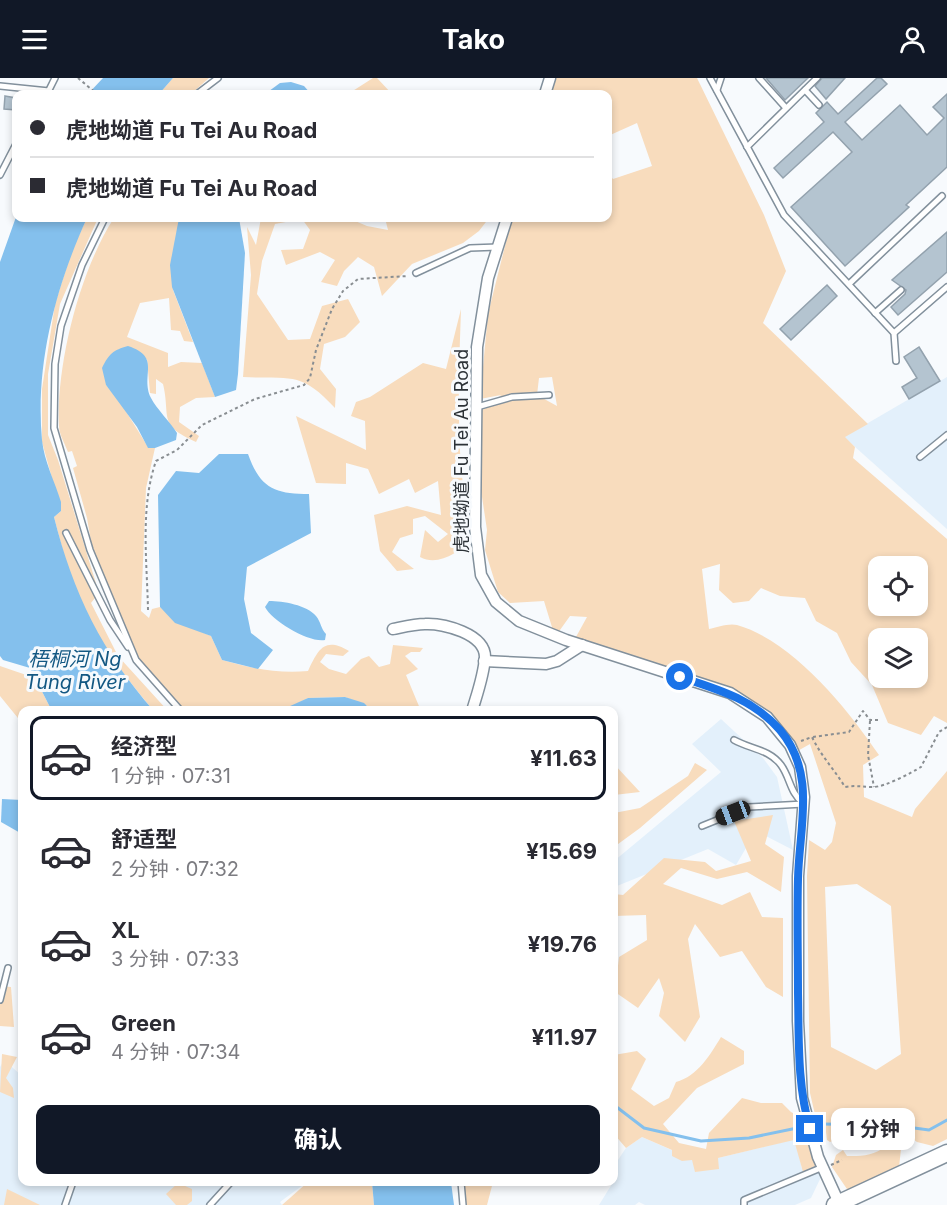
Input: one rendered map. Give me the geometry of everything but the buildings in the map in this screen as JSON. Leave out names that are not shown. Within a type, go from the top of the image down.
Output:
[{"type":"main road","points":[[843,1203],[947,1153]]},
{"type":"street","name":"虎地坳道 Fu Tei Au Road","points":[[506,222],[480,324],[475,407],[477,557],[485,586],[496,602],[519,621],[582,645],[739,698],[767,717],[790,745],[800,767],[804,804],[798,876],[801,1082],[805,1111],[823,1167],[843,1203]]},
{"type":"street","points":[[393,629],[425,624],[474,637],[480,642],[485,655],[473,706]]},
{"type":"street","points":[[484,661],[546,664],[557,661],[582,645]]},
{"type":"lane","points":[[202,90],[218,78]]},
{"type":"lane","points":[[710,78],[784,215],[894,333],[896,361]]},
{"type":"lane","points":[[717,90],[721,78]]},
{"type":"lane","points":[[759,78],[786,108]]},
{"type":"lane","points":[[747,147],[817,78]]},
{"type":"lane","points":[[0,86],[27,90]]},
{"type":"lane","points":[[805,90],[819,105]]},
{"type":"lane","points":[[0,176],[12,152]]},
{"type":"lane","points":[[849,284],[942,196]]},
{"type":"lane","points":[[103,222],[82,265],[61,326],[55,364],[54,428],[90,550],[135,658]]},
{"type":"lane","points":[[416,273],[470,248],[498,247]]},
{"type":"lane","points":[[894,333],[947,287]]},
{"type":"lane","points":[[875,313],[901,290]]},
{"type":"lane","points":[[475,407],[512,397],[549,395]]},
{"type":"lane","points":[[920,457],[947,435]]},
{"type":"lane","points":[[66,533],[110,620],[135,658],[177,706]]},
{"type":"lane","points":[[734,740],[771,755],[781,765],[797,798],[804,804]]},
{"type":"lane","points":[[702,825],[749,807],[804,804]]},
{"type":"lane","points":[[0,1000],[8,968]]},
{"type":"lane","points":[[744,1205],[744,1200],[823,1167]]},
{"type":"lane","points":[[64,1205],[71,1186]]},
{"type":"lane","points":[[210,1205],[227,1186]]},
{"type":"lane","points":[[461,1186],[463,1205]]},
{"type":"path","points":[[78,78],[93,90]]},
{"type":"path","points":[[148,610],[146,541],[149,493],[156,461],[177,450],[202,425],[255,399],[304,385],[309,379],[332,309],[343,291],[358,279],[405,277],[416,273]]},
{"type":"path","points":[[790,745],[812,737],[849,732],[864,711],[870,720],[868,755],[874,787]]},
{"type":"path","points":[[870,720],[881,720]]},
{"type":"path","points":[[812,737],[822,757],[831,765],[845,787],[861,784],[874,787],[899,780],[903,775],[921,767],[939,732],[947,727]]},
{"type":"shaded area","points":[[173,78],[209,78],[196,90],[162,90]]},
{"type":"shaded area","points":[[373,78],[377,78],[388,90],[354,90]]},
{"type":"shaded area","points":[[554,78],[697,78],[764,215],[786,271],[763,323],[868,424],[845,437],[855,447],[853,458],[947,539],[947,723],[934,716],[921,735],[888,723],[873,688],[928,688],[928,628],[868,628],[868,681],[851,662],[837,633],[816,621],[805,598],[780,596],[761,588],[749,601],[733,603],[719,590],[720,564],[702,569],[709,629],[737,625],[758,633],[778,645],[817,678],[835,697],[879,755],[863,765],[864,797],[912,817],[915,809],[947,771],[947,1139],[933,1146],[917,1142],[906,1134],[898,1137],[901,1149],[899,1167],[849,1192],[832,1167],[836,1155],[843,1150],[847,1156],[856,1156],[882,1149],[875,1138],[841,1139],[830,1142],[827,1140],[825,1124],[816,1119],[810,1093],[807,876],[809,840],[825,850],[832,842],[836,823],[810,744],[794,753],[782,728],[742,694],[571,646],[587,617],[570,616],[555,637],[544,601],[510,603],[498,592],[485,550],[487,530],[479,477],[479,412],[501,395],[480,399],[488,314],[511,222],[612,222],[612,178],[652,166],[637,123],[612,134],[612,90],[550,90]],"holes":[[[552,377],[557,406],[537,395],[539,378]],[[857,884],[891,906],[901,1054],[876,1070],[831,1047],[825,887]]]},
{"type":"shaded area","points":[[85,222],[96,222],[60,304],[48,374],[48,435],[58,460],[99,593],[91,603],[118,656],[163,706],[150,706],[105,647],[77,594],[54,517],[61,511],[42,442],[42,389],[55,304],[72,250]]},
{"type":"shaded area","points":[[112,222],[179,222],[173,290],[193,342],[184,341],[180,331],[171,330],[169,298],[140,303],[127,337],[168,353],[168,367],[181,362],[202,363],[215,397],[196,398],[180,407],[179,422],[199,436],[196,442],[171,425],[163,384],[156,379],[156,394],[150,393],[147,359],[106,385],[119,400],[148,447],[155,448],[146,488],[141,611],[149,618],[152,609],[160,607],[176,621],[211,636],[222,660],[265,670],[308,671],[319,651],[328,645],[349,651],[343,656],[326,654],[320,662],[329,669],[346,674],[361,659],[369,656],[379,667],[390,664],[393,645],[423,648],[420,652],[411,652],[405,656],[418,669],[406,675],[419,706],[368,706],[345,697],[308,698],[293,706],[177,706],[136,660],[94,559],[87,518],[73,468],[77,466],[72,451],[68,452],[59,426],[59,401],[66,347],[81,290],[102,239]]},
{"type":"shaded area","points":[[260,222],[286,222],[275,224],[262,261],[257,294],[288,340],[310,339],[322,306],[348,299],[360,322],[345,337],[324,344],[320,369],[336,389],[335,408],[303,382],[284,378],[243,377],[251,275],[247,227],[256,245]]},
{"type":"shaded area","points":[[304,222],[358,222],[388,230],[386,222],[486,222],[479,231],[463,243],[412,264],[382,296],[374,267],[358,257],[344,271],[337,286],[321,282],[335,260],[320,252],[286,265],[281,250],[303,249],[310,230]]},
{"type":"shaded area","points":[[461,309],[460,448],[466,499],[472,513],[459,523],[473,541],[448,557],[427,560],[420,557],[425,530],[438,542],[448,534],[425,516],[413,519],[413,534],[400,538],[392,552],[414,569],[397,571],[380,551],[374,515],[407,506],[441,515],[438,481],[415,493],[409,479],[379,494],[368,469],[346,463],[346,484],[316,483],[296,416],[366,450],[365,421],[351,416],[356,402],[370,397],[423,363],[446,369]]},
{"type":"shaded area","points":[[947,377],[947,529],[844,437]]},
{"type":"shaded area","points":[[0,666],[35,678],[49,706],[18,706],[18,718],[0,696]]},
{"type":"shaded area","points":[[721,719],[763,758],[777,777],[793,850],[756,831],[736,865],[708,849],[618,886],[618,858],[721,772],[692,744]]},
{"type":"shaded area","points":[[695,763],[707,770],[618,844],[618,812],[640,808],[688,776]]},
{"type":"shaded area","points":[[618,768],[640,792],[618,795]]},
{"type":"shaded area","points":[[773,815],[765,844],[784,857],[781,892],[747,872],[717,879],[681,868],[663,884],[722,905],[750,892],[762,917],[783,918],[783,997],[766,987],[742,951],[720,957],[695,924],[688,939],[700,1017],[685,1042],[659,1016],[664,993],[659,978],[638,1008],[618,994],[619,957],[647,940],[646,915],[618,916],[618,894],[623,895],[664,858],[705,862],[716,871],[751,861],[734,821]]},
{"type":"shaded area","points":[[0,986],[11,987],[14,1027],[0,1026]]},
{"type":"shaded area","points":[[721,1037],[744,1051],[744,1064],[697,1088],[663,1124],[679,1143],[706,1149],[709,1133],[742,1098],[761,1103],[782,1103],[791,1112],[805,1120],[801,1136],[815,1152],[815,1166],[803,1172],[794,1140],[718,1158],[719,1169],[695,1172],[692,1160],[682,1161],[672,1156],[672,1150],[642,1137],[626,1148],[618,1139],[618,1054],[637,1051],[646,1059],[631,1089],[654,1106],[669,1098],[676,1082],[691,1075],[708,1058]]},
{"type":"shaded area","points":[[2,1054],[17,1057],[6,1078],[13,1088],[14,1098],[0,1092]]},
{"type":"shaded area","points":[[4,1060],[18,1072],[18,1186],[302,1186],[280,1202],[282,1205],[0,1205],[0,1067]]},
{"type":"shaded area","points":[[642,1137],[692,1159],[696,1172],[718,1158],[795,1139],[802,1169],[815,1166],[821,1177],[811,1198],[795,1205],[645,1205],[639,1202],[635,1205],[599,1205],[611,1186],[618,1186],[618,1160],[626,1148]]},
{"type":"shaded area","points":[[175,1186],[185,1186],[192,1189],[192,1201],[187,1205],[176,1205],[166,1194]]},
{"type":"shaded area","points":[[303,1186],[372,1186],[374,1205],[282,1205]]},
{"type":"shaded area","points":[[460,1186],[492,1186],[487,1205],[462,1205]]},
{"type":"shaded area","points":[[7,1189],[40,1205],[4,1205]]},
{"type":"water","points":[[103,78],[173,78],[162,90],[92,90]]},
{"type":"water","points":[[291,82],[304,86],[308,90],[270,90],[280,83]]},
{"type":"water","name":"梧桐河 Ng Tung River","points":[[14,222],[85,222],[66,271],[50,326],[42,383],[43,448],[61,502],[61,511],[54,517],[80,596],[105,644],[150,706],[49,706],[30,668],[3,660],[0,656],[0,262]]},
{"type":"water","points":[[178,222],[240,222],[245,253],[236,390],[215,397],[172,287],[170,265]]},
{"type":"water","points":[[128,346],[138,350],[147,361],[148,390],[156,406],[177,433],[176,440],[155,448],[148,448],[137,427],[106,385],[102,368],[109,356]]},
{"type":"water","points":[[219,454],[248,454],[258,475],[270,487],[287,493],[309,494],[311,533],[247,567],[244,599],[251,633],[273,650],[258,669],[222,660],[211,636],[175,623],[160,607],[158,495],[176,471],[199,473]]},
{"type":"water","points":[[269,601],[294,604],[312,612],[318,618],[326,634],[325,640],[301,635],[283,624],[265,607]]},
{"type":"water","points":[[345,697],[367,706],[290,706],[308,698]]},
{"type":"water","points":[[2,799],[18,800],[18,832],[1,822]]},
{"type":"water","points":[[372,1186],[452,1186],[454,1205],[374,1205]]},
{"type":"waterway","points":[[618,1108],[644,1128],[701,1141],[749,1138],[802,1127]]},
{"type":"waterway","points":[[821,1124],[892,1125],[929,1130],[947,1120]]},
{"type":"route","points":[[680,677],[730,693],[750,705],[780,730],[797,758],[803,783],[804,810],[798,876],[798,1021],[802,1098],[810,1129]]}]
